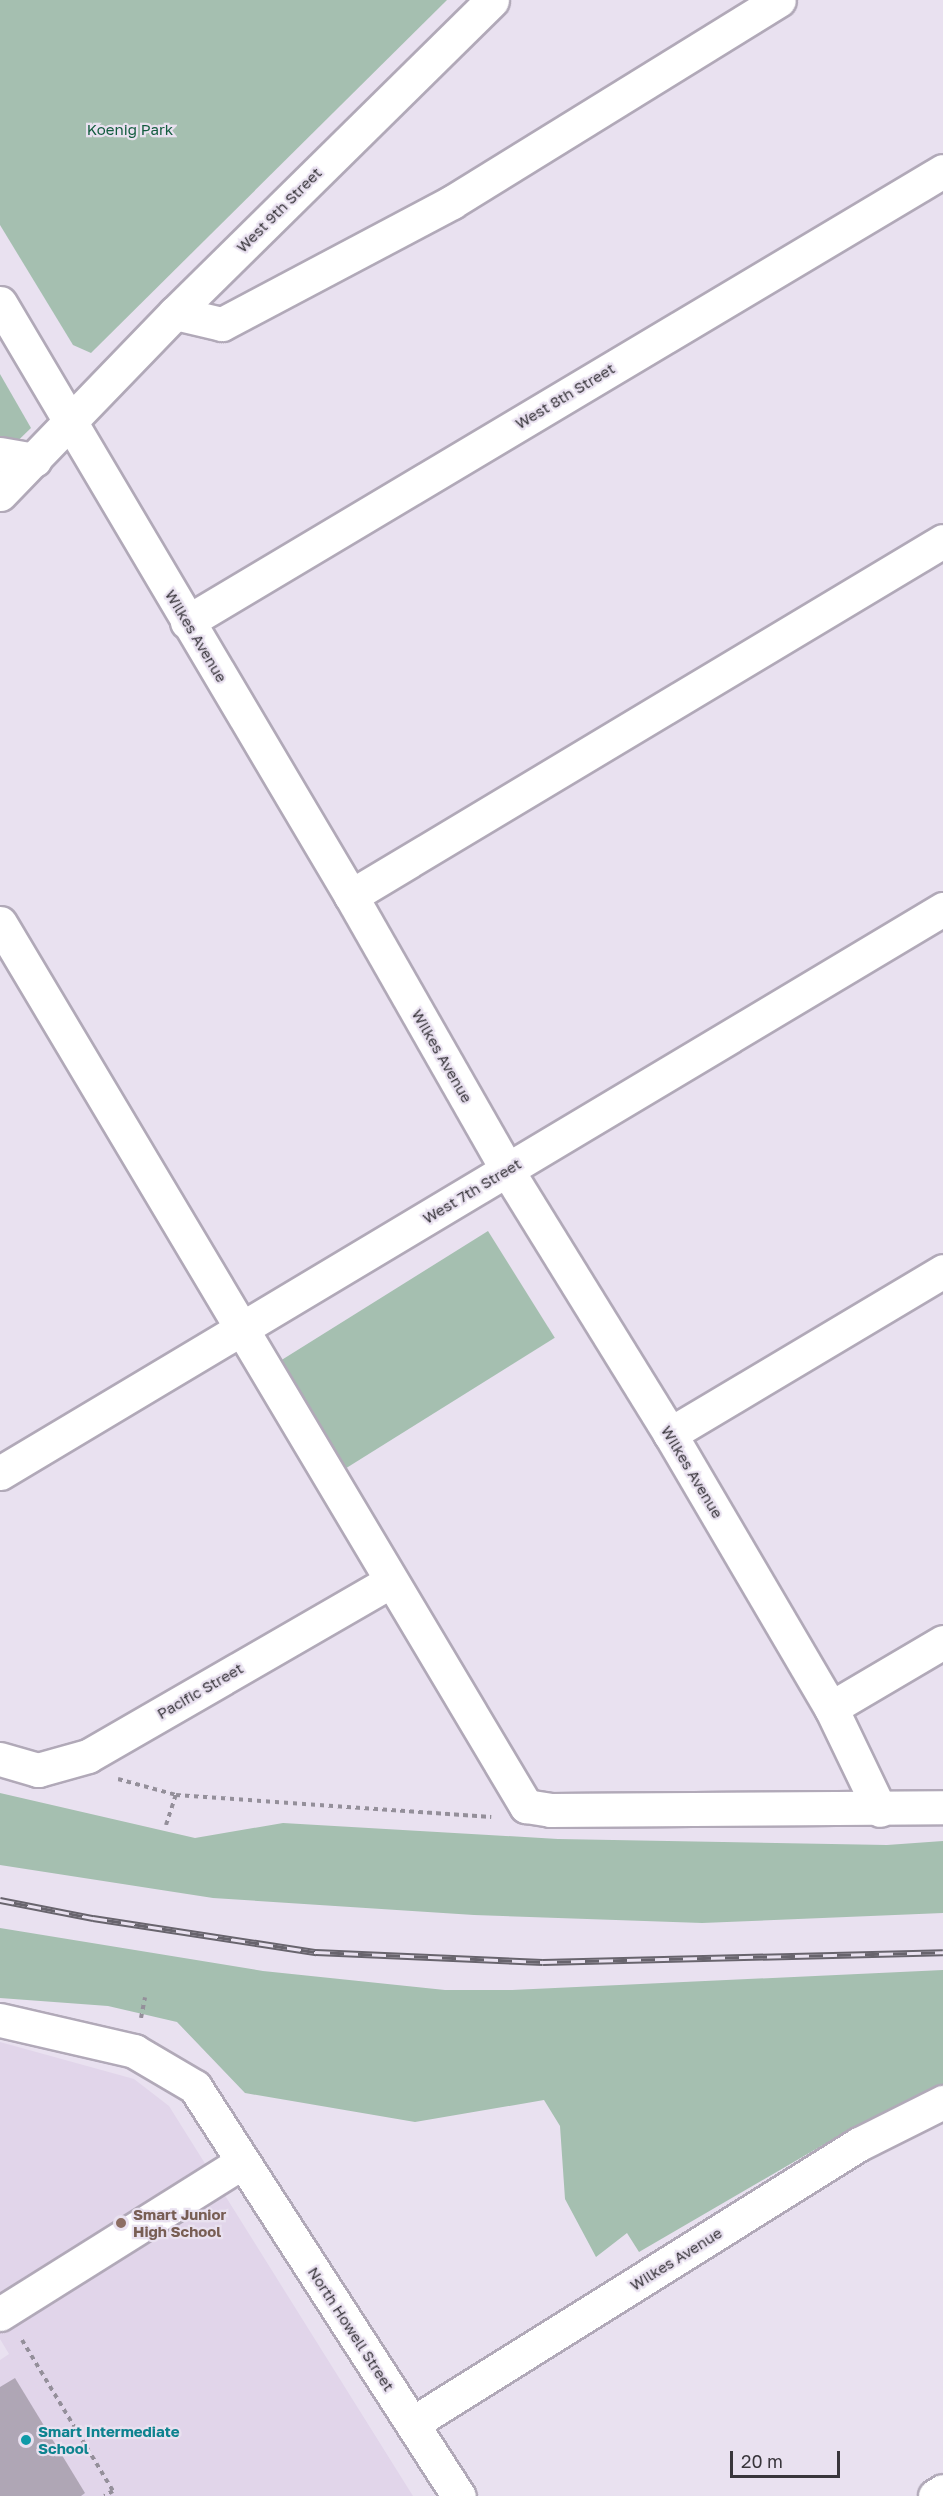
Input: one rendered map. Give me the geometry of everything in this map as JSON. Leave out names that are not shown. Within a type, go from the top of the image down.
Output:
[{"type":"street","name":"West 9th Street","points":[[0,494],[175,313],[492,0]]},
{"type":"street","points":[[175,313],[222,324],[452,202],[779,0]]},
{"type":"street","name":"West 8th Street","points":[[187,622],[943,171]]},
{"type":"street","name":"Wilkes Avenue","points":[[0,303],[351,896],[507,1170],[670,1434],[831,1708],[880,1810]]},
{"type":"street","points":[[0,454],[34,460]]},
{"type":"street","points":[[351,896],[943,541]]},
{"type":"street","name":"West 7th Street","points":[[0,1473],[943,909]]},
{"type":"street","points":[[0,923],[525,1806],[550,1810],[880,1810],[943,1807]]},
{"type":"street","points":[[670,1434],[943,1271]]},
{"type":"street","name":"Pacific Street","points":[[0,1759],[38,1770],[88,1756],[391,1581]]},
{"type":"street","points":[[831,1708],[943,1642]]},
{"type":"street","name":"North Howell Street","points":[[0,2020],[134,2051],[195,2087],[459,2496]]},
{"type":"street","name":"Wilkes Avenue","points":[[413,2423],[859,2144],[943,2102]]},
{"type":"street","points":[[2,2312],[242,2162]]},
{"type":"street","points":[[935,2496],[943,2491]]},
{"type":"path","points":[[62,1763],[176,1795],[508,1818],[525,1806]]},
{"type":"path","points":[[166,1825],[176,1795]]},
{"type":"path","points":[[2,2312],[112,2491],[104,2496]]},
{"type":"shaded area","name":"Smart Junior High School","points":[[0,2042],[134,2079],[169,2106],[413,2496],[0,2496],[0,2360],[9,2354],[0,2339]]},
{"type":"green space","name":"Koenig Park","points":[[0,0],[447,0],[91,353],[73,345],[0,225]]},
{"type":"green space","points":[[0,374],[31,428],[0,458]]},
{"type":"green space","points":[[488,1231],[555,1338],[343,1470],[276,1363]]},
{"type":"green space","points":[[0,1793],[195,1838],[283,1823],[558,1839],[887,1845],[943,1841],[943,1913],[702,1923],[474,1915],[213,1898],[0,1865]]},
{"type":"green space","points":[[0,1928],[263,1971],[445,1990],[512,1990],[943,1970],[943,2089],[828,2142],[639,2252],[627,2233],[596,2257],[565,2199],[560,2126],[544,2100],[415,2122],[245,2093],[177,2022],[108,2006],[0,1998]]},
{"type":"building","name":"Smart Intermediate School","points":[[15,2378],[85,2493],[81,2496],[0,2496],[0,2387]]},
{"type":"railway","points":[[0,1900],[93,1918],[316,1952],[543,1962],[943,1952]]},
{"type":"place","name":"Smart Junior High School","points":[[121,2223]]},
{"type":"place","name":"Smart Intermediate School","points":[[26,2440]]}]
